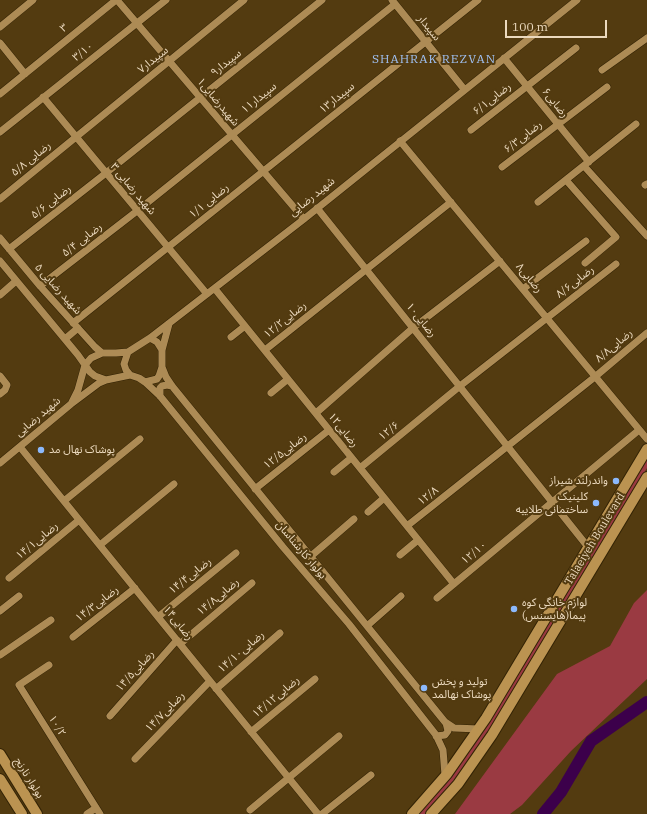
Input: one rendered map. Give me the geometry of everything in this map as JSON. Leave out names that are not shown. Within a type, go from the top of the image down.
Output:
[{"type":"main road","name":"Talaeiyeh Boulevard","points":[[412,814],[446,775],[479,729],[647,449]]},
{"type":"main road","name":"Talaeiyeh Boulevard","points":[[431,814],[458,784],[492,735],[647,476]]},
{"type":"main road","name":"بولوار نارنج","points":[[0,754],[4,771],[37,814]]},
{"type":"main road","points":[[0,779],[22,814]]},
{"type":"street","points":[[0,27],[33,0]]},
{"type":"street","name":"شهیدرضایی۱","points":[[116,0],[304,219]]},
{"type":"street","name":"۳","points":[[0,94],[116,0]]},
{"type":"street","name":"۳/۱۰","points":[[0,132],[166,0]]},
{"type":"street","name":"سپیدار۷","points":[[76,137],[244,0]]},
{"type":"street","name":"سپیدار۹","points":[[106,173],[322,0]]},
{"type":"street","name":"سپیدار۱۳","points":[[262,171],[478,0]]},
{"type":"street","name":"شهید رضایی","points":[[102,353],[116,354],[128,352],[169,324],[304,219],[464,89],[577,0]]},
{"type":"street","name":"سپیدار","points":[[393,2],[464,89]]},
{"type":"street","name":"سپیدار۱۱","points":[[137,210],[393,2]]},
{"type":"street","points":[[602,70],[647,38]]},
{"type":"street","points":[[0,43],[25,74]]},
{"type":"street","name":"رضایی۶/۱","points":[[471,130],[576,48]]},
{"type":"street","name":"رضایی۶","points":[[504,58],[558,125],[586,164],[647,236]]},
{"type":"street","name":"رضایی۶/۳","points":[[502,167],[607,87]]},
{"type":"street","name":"شهید رضایی ۳","points":[[43,97],[207,294]]},
{"type":"street","points":[[538,202],[636,124]]},
{"type":"street","name":"رضایی ۵/۸","points":[[0,199],[76,137]]},
{"type":"street","name":"رضایی۸","points":[[400,141],[647,439]]},
{"type":"street","name":"رضایی ۱/۱","points":[[65,339],[76,325],[262,171]]},
{"type":"street","name":"رضایی ۵/۶","points":[[9,249],[106,173]]},
{"type":"street","points":[[566,180],[616,237],[585,263]]},
{"type":"street","points":[[366,269],[450,202]]},
{"type":"street","name":"رضایی۱۰","points":[[317,208],[588,547]]},
{"type":"street","name":"رضایی ۵/۴","points":[[40,286],[137,210]]},
{"type":"street","name":"شهید رضایی ۵","points":[[0,238],[40,286],[102,353]]},
{"type":"street","points":[[523,289],[586,241]]},
{"type":"street","points":[[0,261],[95,376],[106,380],[130,375],[124,364],[128,352]]},
{"type":"street","points":[[316,413],[413,328],[500,261]]},
{"type":"street","name":"رضایی۸/۶","points":[[460,386],[616,264]]},
{"type":"street","name":"رضایی۱۲/۲","points":[[265,350],[366,269]]},
{"type":"street","points":[[0,295],[16,281]]},
{"type":"street","name":"رضایی۱۲","points":[[215,289],[454,584]]},
{"type":"street","name":"بولوار کارشناسان","points":[[169,324],[162,350],[162,367],[166,378],[446,723]]},
{"type":"street","points":[[231,337],[245,326]]},
{"type":"street","name":"رضایی۸/۸","points":[[508,446],[647,333]]},
{"type":"street","points":[[150,338],[157,342],[162,350]]},
{"type":"street","points":[[85,365],[91,358],[102,353]]},
{"type":"street","name":"شهید رضایی","points":[[71,404],[78,390],[85,365]]},
{"type":"street","points":[[145,382],[157,379],[162,367]]},
{"type":"street","name":"بولوار کارشناسان","points":[[130,375],[145,382],[160,396],[282,547],[349,624],[436,736],[443,750],[446,775]]},
{"type":"street","points":[[0,376],[7,385],[6,390],[0,394]]},
{"type":"street","points":[[270,393],[288,379]]},
{"type":"street","name":"شهید رضایی","points":[[0,462],[71,404],[99,383],[106,380]]},
{"type":"street","points":[[160,396],[160,388],[162,386],[172,386]]},
{"type":"street","name":"۱۲/۶","points":[[360,468],[460,386]]},
{"type":"street","name":"رضایی۱۲/۵","points":[[255,489],[329,430]]},
{"type":"street","name":"۱۲/۱۰","points":[[437,598],[639,430]]},
{"type":"street","points":[[64,501],[140,439]]},
{"type":"street","name":"۱۲/۸","points":[[407,526],[508,446]]},
{"type":"street","name":"رضایی۱۴","points":[[20,447],[318,814]]},
{"type":"street","points":[[334,472],[352,458]]},
{"type":"street","points":[[100,545],[174,484]]},
{"type":"street","points":[[368,512],[384,498]]},
{"type":"street","points":[[310,557],[354,519]]},
{"type":"street","name":"۱۴/۱رضایی","points":[[9,578],[80,520]]},
{"type":"street","points":[[400,555],[418,540]]},
{"type":"street","name":"رضایی۱۴/۴","points":[[158,617],[236,553]]},
{"type":"street","name":"رضایی۱۴/۸","points":[[179,642],[252,583]]},
{"type":"street","name":"رضایی۱۴/۳","points":[[72,637],[135,588]]},
{"type":"street","points":[[0,610],[18,596]]},
{"type":"street","points":[[367,626],[401,596]]},
{"type":"street","points":[[0,655],[51,620]]},
{"type":"street","name":"رضایی۱۴/۱۰","points":[[216,689],[280,633]]},
{"type":"street","name":"رضایی۱۴/۵","points":[[110,716],[179,642]]},
{"type":"street","name":"۱۰/۲","points":[[49,666],[19,685],[98,811]]},
{"type":"street","name":"رضایی۱۴/۱۲","points":[[251,732],[315,679]]},
{"type":"street","name":"رضایی۱۴/۷","points":[[135,759],[210,681]]},
{"type":"street","points":[[436,736],[445,735],[448,731],[446,723]]},
{"type":"street","points":[[446,723],[454,728],[479,729]]},
{"type":"street","points":[[250,810],[340,736]]},
{"type":"street","points":[[322,814],[371,775]]},
{"type":"street","points":[[87,814],[98,811]]},
{"type":"shaded area","points":[[647,458],[647,468],[485,740],[453,783],[426,814],[419,814]]},
{"type":"shaded area","points":[[647,590],[647,679],[571,751],[522,805],[510,814],[455,814],[557,674],[610,646],[634,603]]},
{"type":"waterway","points":[[543,814],[561,792],[591,741],[647,702]]},
{"type":"place","name":"پوشاک نهال مد","points":[[41,450]]},
{"type":"place","name":"واندرلند شیراز","points":[[616,481]]},
{"type":"place","name":"کلینیک ساختمانی طلاییه","points":[[596,503]]},
{"type":"place","name":"لوازم خانگی کوه پیما(هایسنس)","points":[[514,609]]},
{"type":"place","name":"تولید و پخش پوشاک نهالمد","points":[[424,688]]},
{"type":"district","name":"SHAHRAK REZVAN","points":[[434,60]]}]
